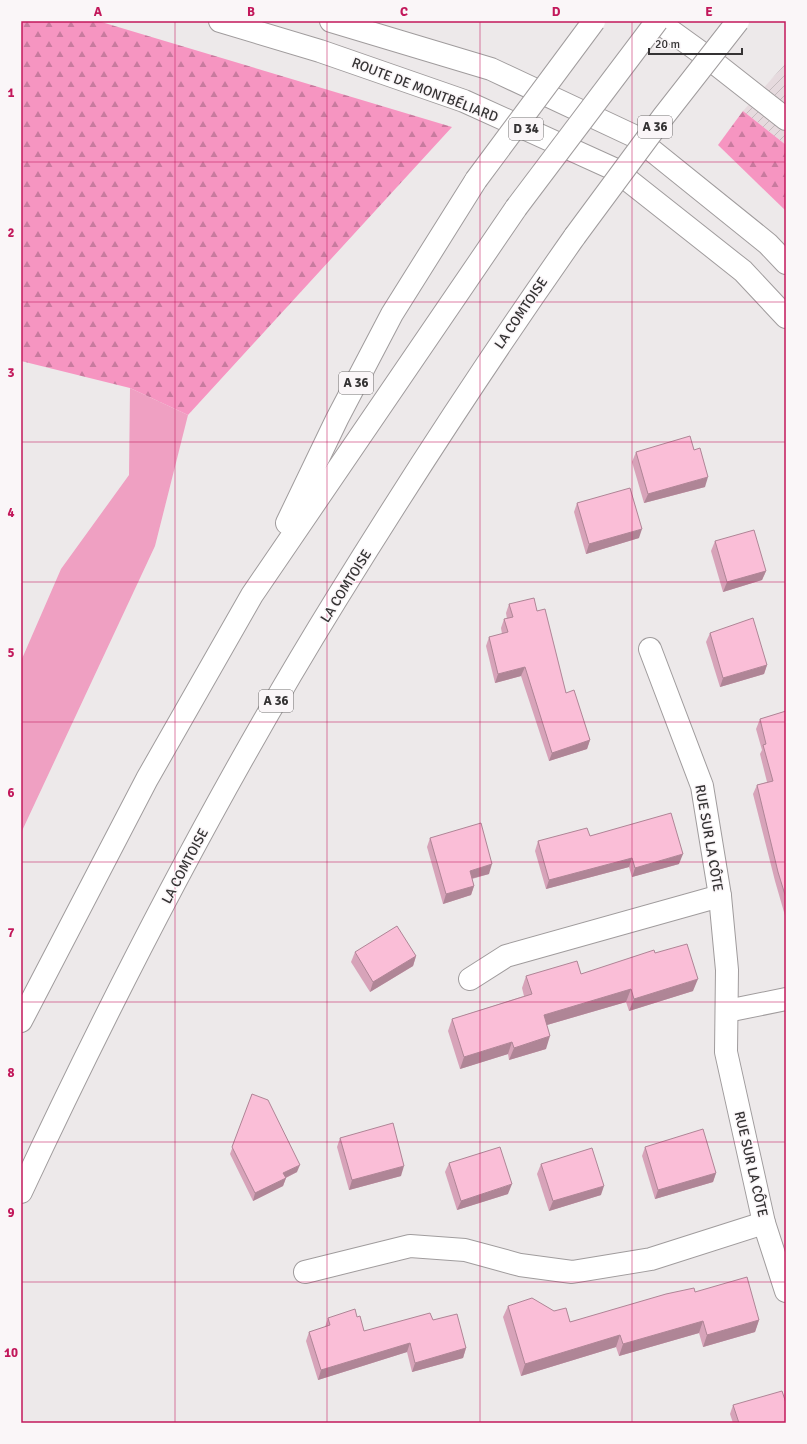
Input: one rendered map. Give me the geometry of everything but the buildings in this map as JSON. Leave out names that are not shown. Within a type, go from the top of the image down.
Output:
[{"type":"main road","name":"ROUTE DE MONTBÉLIARD","points":[[220,21],[320,51],[464,101],[614,169],[743,271],[786,317]]},
{"type":"main road","points":[[331,21],[491,69],[634,136],[768,244],[786,263]]},
{"type":"main road","name":"A 36","points":[[21,1021],[147,778],[252,595],[337,420],[392,314],[476,180],[594,21]]},
{"type":"main road","points":[[657,21],[707,57],[786,119]]},
{"type":"main road","name":"A 36","points":[[252,595],[430,330],[516,208],[657,21]]},
{"type":"main road","name":"LA COMTOISE","points":[[21,1192],[53,1124],[129,972],[218,804],[280,694],[337,598],[469,392],[575,236],[663,116],[738,21]]},
{"type":"main road","name":"RUE SUR LA CÔTE","points":[[650,649],[702,786],[720,896],[727,970],[726,1052],[764,1223],[786,1291]]},
{"type":"main road","points":[[470,979],[506,956],[720,896]]},
{"type":"main road","points":[[727,1011],[786,999]]},
{"type":"main road","points":[[305,1272],[410,1246],[465,1250],[520,1266],[572,1272],[650,1259],[764,1223]]},
{"type":"shaded area","points":[[786,63],[786,145],[743,111]]},
{"type":"shaded area","points":[[130,388],[188,415],[155,546],[21,833],[21,661],[61,569],[129,475]]},
{"type":"green space","points":[[21,21],[98,21],[452,127],[188,415],[130,388],[21,361]]},
{"type":"green space","points":[[743,111],[786,145],[786,211],[718,145]]}]
